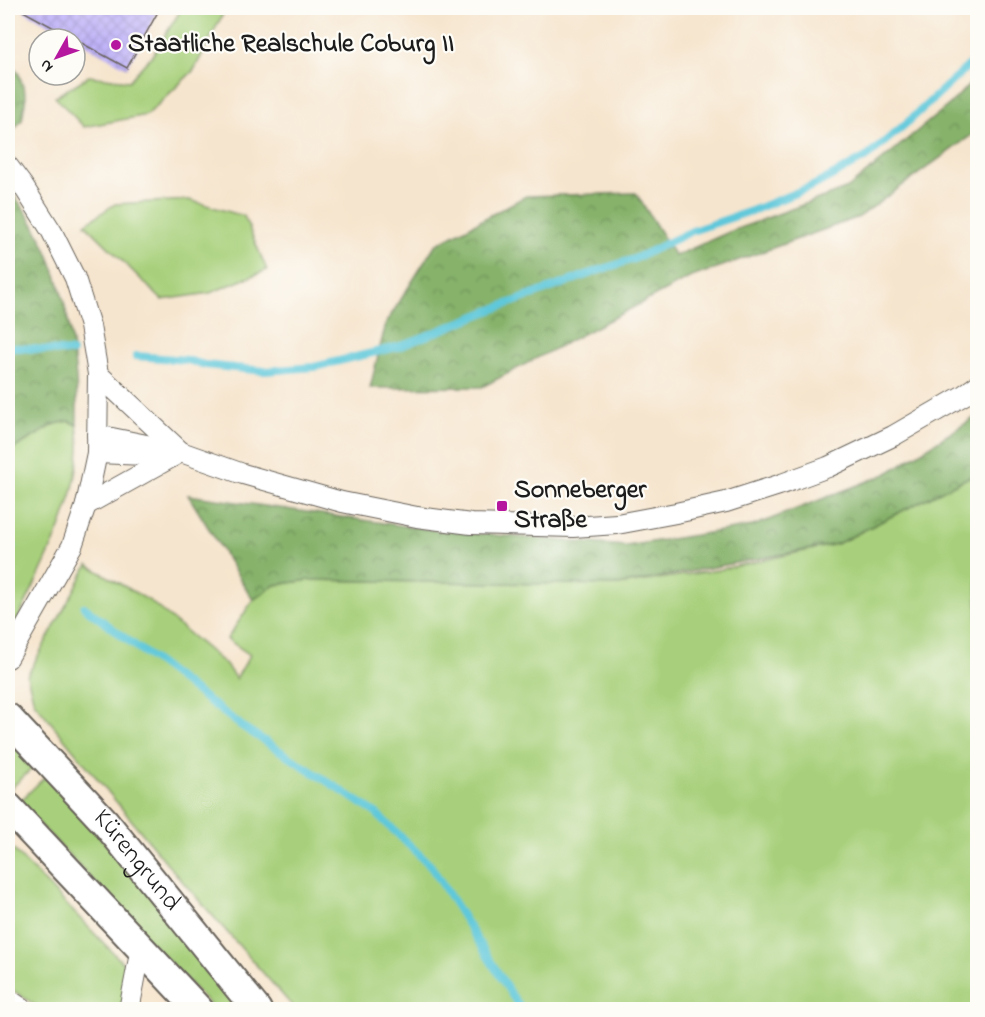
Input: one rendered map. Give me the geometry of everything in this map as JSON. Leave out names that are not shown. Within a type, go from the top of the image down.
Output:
[{"type":"main road","name":"Kürengrund","points":[[8,718],[105,822],[257,1010]]},
{"type":"main road","name":"Kürengrund","points":[[8,807],[199,1010]]},
{"type":"street","points":[[8,166],[52,232],[75,278],[90,326],[98,374],[97,444],[86,505],[72,546],[8,658]]},
{"type":"street","points":[[98,374],[180,452]]},
{"type":"street","points":[[97,444],[180,452],[243,474],[342,502],[417,517],[471,524],[573,527],[617,524],[676,513],[726,502],[779,485],[828,467],[893,436],[978,385]]},
{"type":"street","points":[[86,505],[180,452]]},
{"type":"street","points":[[129,1010],[141,948]]},
{"type":"street","points":[[8,999],[24,1010]]},
{"type":"green space","points":[[182,8],[226,8],[194,70],[147,115],[84,127],[55,97],[71,87],[87,87],[89,76],[129,81],[154,53]]},
{"type":"green space","points":[[8,59],[19,74],[26,96],[22,120],[10,134],[8,131]]},
{"type":"green space","points":[[977,77],[977,131],[859,217],[689,278],[482,387],[370,388],[386,323],[435,245],[526,196],[636,193],[675,256],[729,232],[848,188],[951,103]]},
{"type":"green space","points":[[8,189],[37,230],[57,278],[70,328],[76,384],[77,425],[69,421],[55,424],[8,452]]},
{"type":"green space","points":[[189,200],[244,216],[267,270],[210,293],[162,300],[85,224],[115,204]]},
{"type":"green space","points":[[977,416],[977,473],[837,544],[618,585],[309,580],[275,585],[253,600],[188,495],[433,530],[626,546],[753,526],[886,474]]},
{"type":"green space","points":[[69,421],[77,425],[79,445],[72,492],[47,558],[17,621],[8,632],[8,452],[55,424]]},
{"type":"green space","points":[[977,473],[977,1009],[295,1009],[175,873],[34,702],[27,676],[88,565],[150,601],[225,664],[236,679],[250,655],[227,639],[253,600],[275,585],[309,580],[618,585],[718,570],[837,544]]},
{"type":"green space","points":[[8,741],[36,765],[8,791]]},
{"type":"green space","points":[[45,777],[121,862],[242,1009],[214,1009],[19,802]]},
{"type":"green space","points":[[8,844],[125,965],[125,999],[120,1009],[41,1009],[8,987]]},
{"type":"building","points":[[25,8],[160,8],[127,68],[87,46],[87,27],[52,27],[23,11]]},
{"type":"waterway","points":[[136,356],[187,360],[205,365],[265,371],[314,367],[401,346],[486,312],[634,259],[692,231],[754,210],[815,185],[868,156],[978,57]]},
{"type":"waterway","points":[[8,347],[72,352]]},
{"type":"waterway","points":[[8,543],[12,547]]},
{"type":"waterway","points":[[84,607],[243,727],[376,813],[431,866],[523,1010]]},
{"type":"place","name":"Staatliche Realschule Coburg II","points":[[116,45]]},
{"type":"place","name":"Sonneberger Straße","points":[[502,506]]}]
